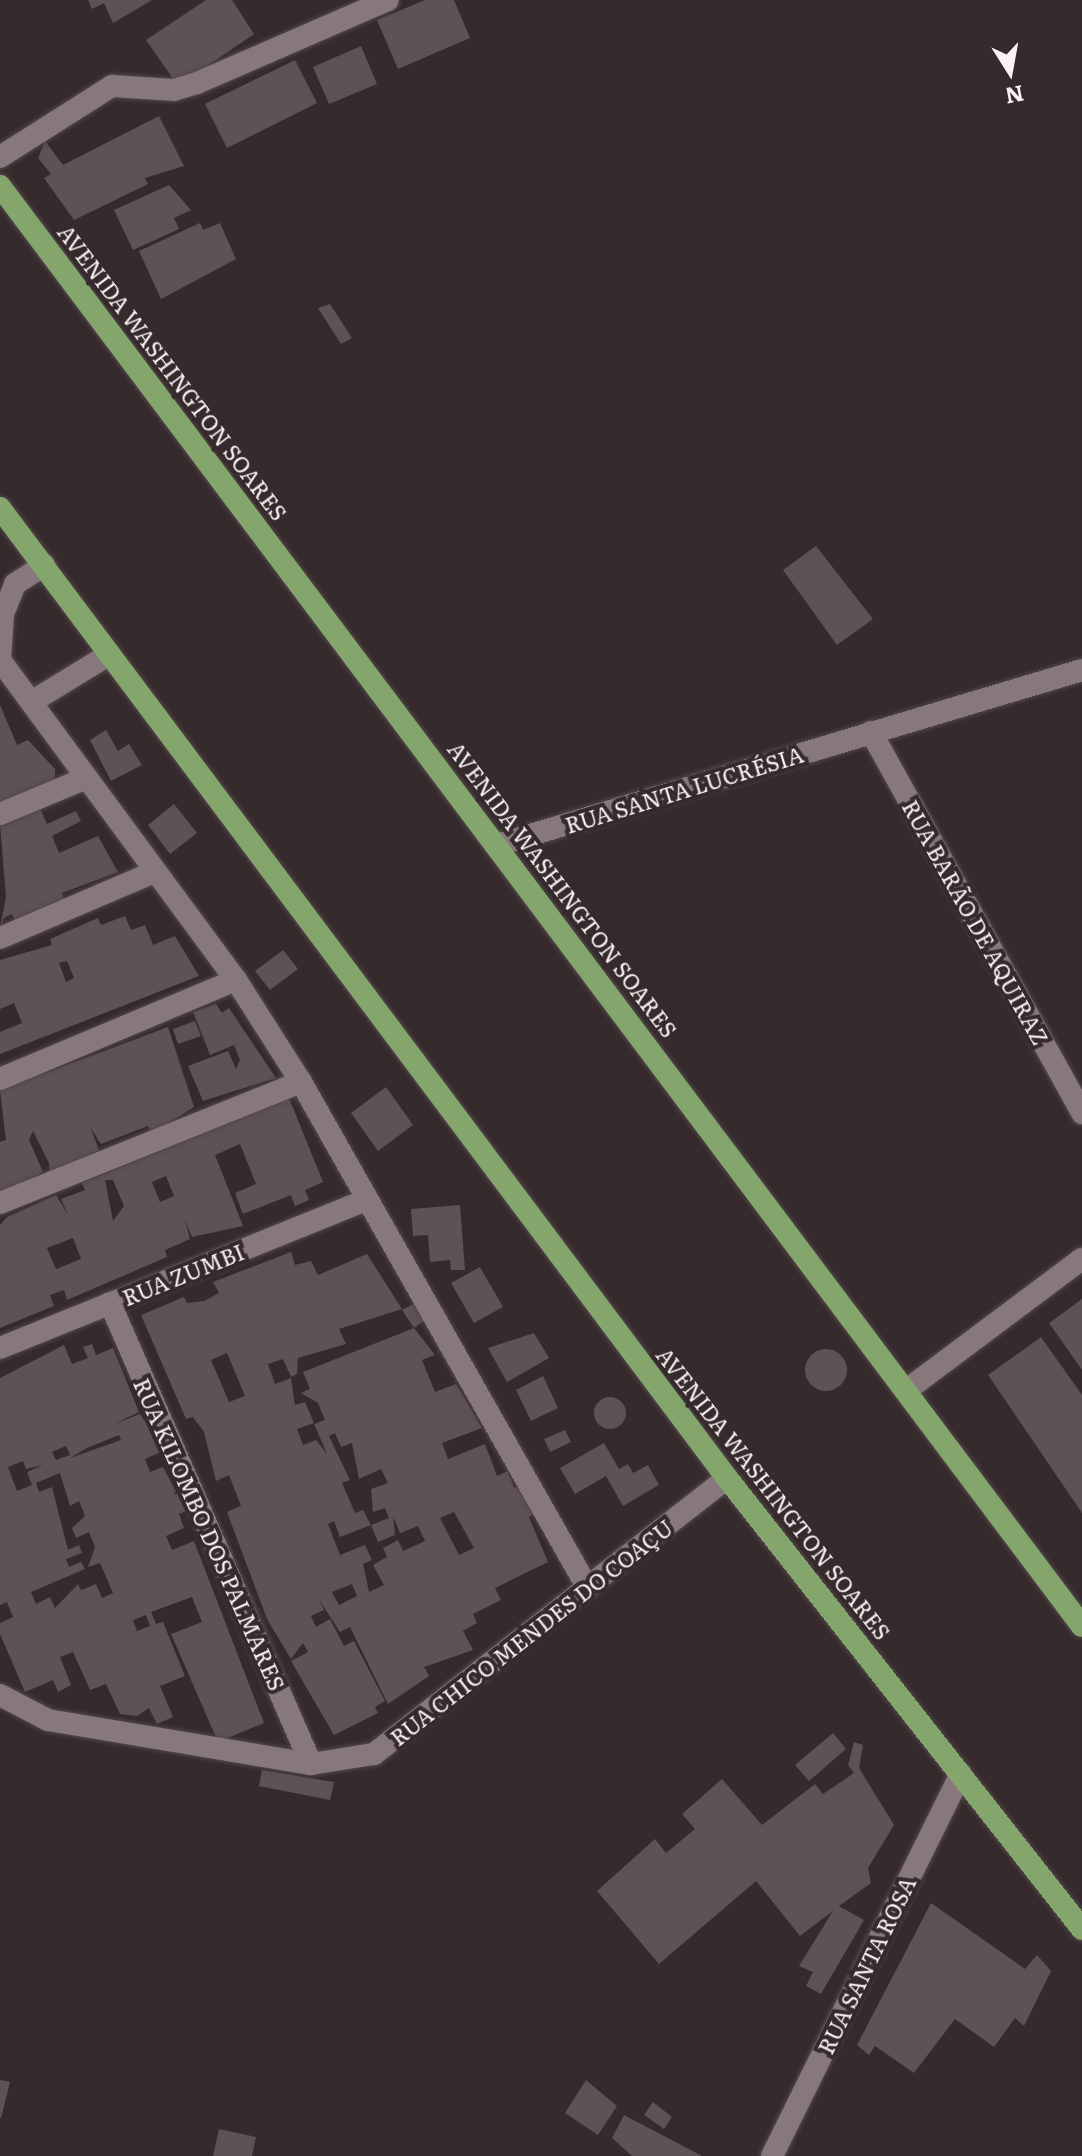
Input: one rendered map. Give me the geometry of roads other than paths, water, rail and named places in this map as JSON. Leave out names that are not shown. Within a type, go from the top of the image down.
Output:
[{"type":"highway","name":"AVENIDA WASHINGTON SOARES","points":[[0,186],[908,1389],[1082,1626]]},
{"type":"highway","name":"AVENIDA WASHINGTON SOARES","points":[[0,508],[727,1478],[1082,1929]]},
{"type":"street","points":[[0,157],[112,86],[174,90],[197,83],[388,0]]},
{"type":"street","points":[[44,565],[15,584],[3,614],[0,661],[33,701],[84,779],[236,980],[301,1082],[586,1585]]},
{"type":"street","points":[[33,701],[108,655]]},
{"type":"street","name":"RUA SANTA LUCRÉSIA","points":[[497,845],[1082,670]]},
{"type":"street","name":"RUA BARÃO DE AQUIRAZ","points":[[871,732],[1082,1113]]},
{"type":"street","points":[[0,814],[84,779]]},
{"type":"street","points":[[0,938],[154,872]]},
{"type":"street","points":[[0,1079],[236,980]]},
{"type":"street","points":[[0,1203],[301,1082]]},
{"type":"street","name":"RUA ZUMBI","points":[[0,1348],[366,1200]]},
{"type":"street","points":[[908,1389],[1082,1259]]},
{"type":"street","name":"RUA KILOMBO DOS PALMARES","points":[[110,1303],[311,1764]]},
{"type":"street","name":"RUA CHICO MENDES DO COAÇU","points":[[0,1695],[48,1720],[311,1764],[346,1761],[393,1743],[586,1585],[727,1478]]},
{"type":"street","name":"RUA SANTA ROSA","points":[[772,2156],[961,1774]]}]
